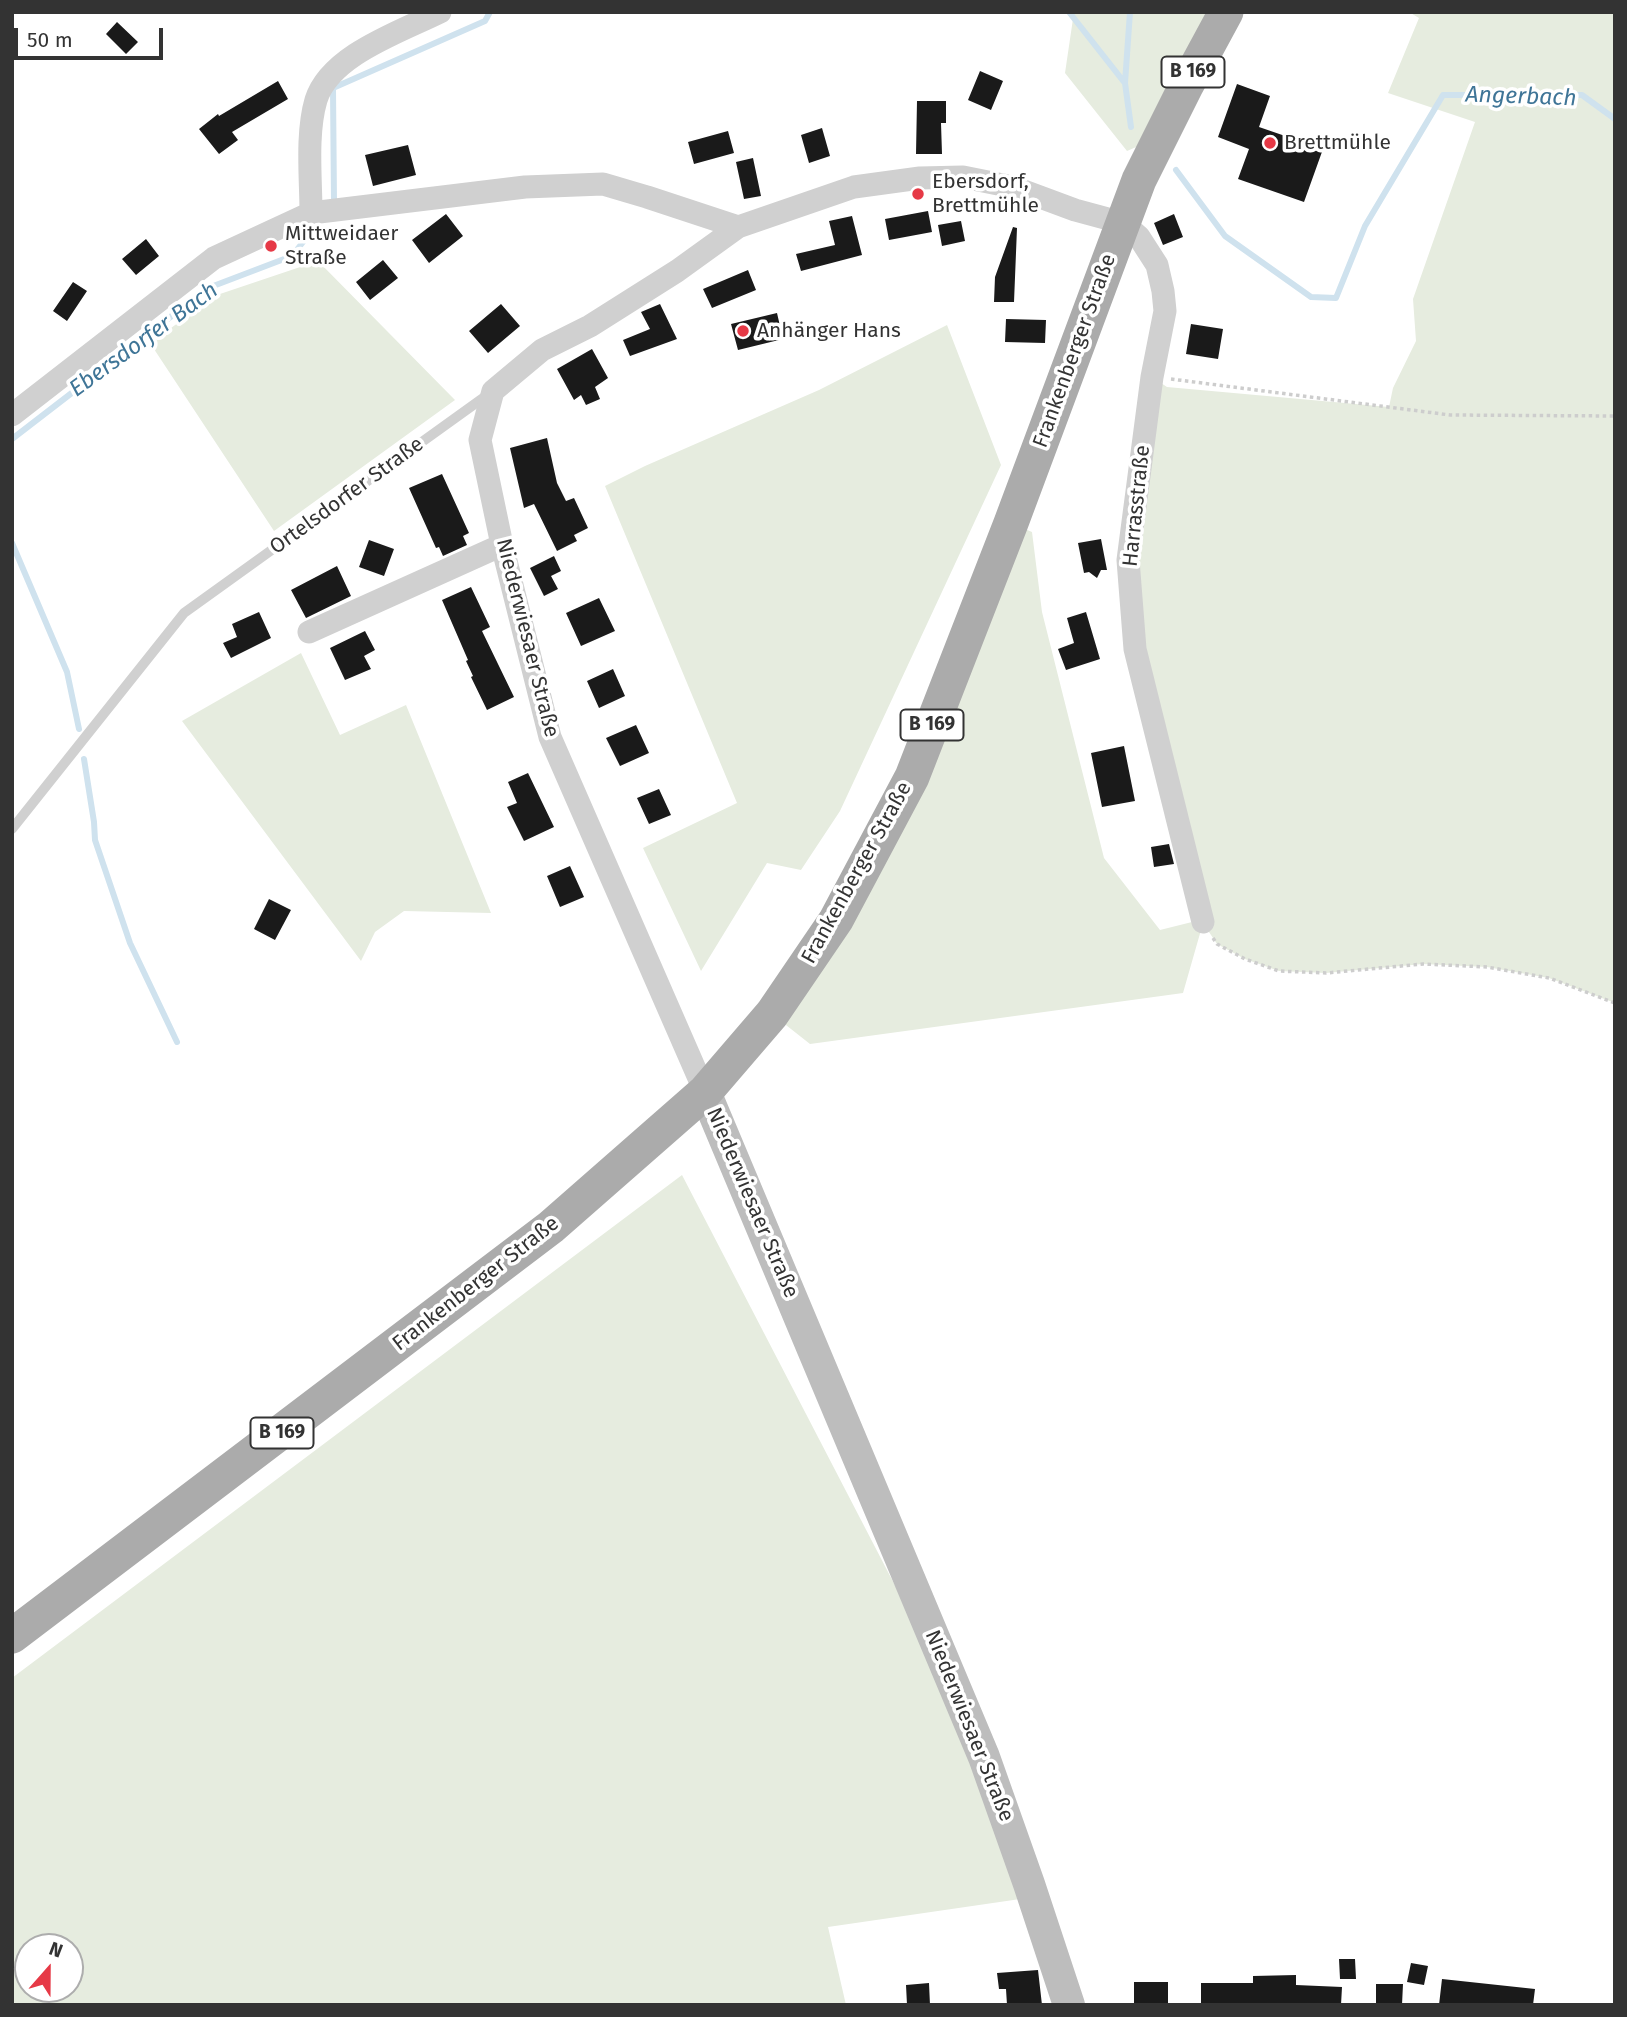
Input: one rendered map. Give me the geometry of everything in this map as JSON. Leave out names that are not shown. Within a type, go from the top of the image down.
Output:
[{"type":"main road","name":"Frankenberger Straße","points":[[12,1636],[551,1227],[705,1092],[772,1014],[836,920],[912,777],[1011,523],[1139,180],[1226,12]]},
{"type":"main road","name":"Niederwiesaer Straße","points":[[705,1092],[984,1757],[1069,2005]]},
{"type":"street","points":[[311,214],[312,131],[316,99],[329,75],[355,53],[440,12]]},
{"type":"street","points":[[12,415],[214,258],[311,214],[525,187],[603,184],[738,227],[854,187],[920,178],[963,177],[1013,187],[1075,210],[1123,223]]},
{"type":"street","name":"Harrasstraße","points":[[1123,223],[1139,237],[1157,265],[1165,311],[1152,377],[1128,560],[1135,649],[1203,922]]},
{"type":"street","name":"Ortelsdorfer Straße","points":[[492,391],[542,350],[590,326],[677,271],[738,227]]},
{"type":"street","name":"Niederwiesaer Straße","points":[[492,391],[480,440],[502,545],[550,737],[705,1092]]},
{"type":"street","points":[[309,632],[502,545]]},
{"type":"lane","name":"Ortelsdorfer Straße","points":[[12,829],[184,613],[492,391]]},
{"type":"path","points":[[1152,377],[1450,415],[1615,416]]},
{"type":"path","points":[[1203,922],[1217,944],[1245,960],[1279,971],[1326,973],[1423,964],[1487,967],[1549,978],[1615,1003]]},
{"type":"shaded area","points":[[1074,12],[1210,12],[1150,141],[1127,151],[1065,73]]},
{"type":"shaded area","points":[[1409,12],[1615,12],[1615,1003],[1549,978],[1487,967],[1423,964],[1326,973],[1279,971],[1245,959],[1217,944],[1203,923],[1183,993],[810,1044],[772,1014],[836,920],[1011,523],[1032,532],[1042,612],[1104,858],[1160,930],[1196,921],[1128,560],[1152,377],[1167,387],[1389,407],[1393,388],[1416,341],[1413,299],[1475,122],[1388,93],[1419,18]]},
{"type":"shaded area","points":[[318,261],[455,400],[274,531],[150,343],[217,295]]},
{"type":"shaded area","points":[[947,325],[1001,465],[840,811],[801,870],[767,863],[701,971],[643,848],[737,803],[605,486],[819,390]]},
{"type":"shaded area","points":[[301,653],[340,735],[406,705],[491,913],[404,911],[375,932],[361,961],[182,721]]},
{"type":"shaded area","points":[[682,1175],[984,1757],[1034,1897],[828,1927],[846,2005],[12,2005],[12,1678]]},
{"type":"building","points":[[117,22],[138,42],[126,54],[106,34]]},
{"type":"building","points":[[980,71],[1003,81],[991,110],[968,100]]},
{"type":"building","points":[[278,81],[288,99],[232,132],[238,140],[219,154],[199,129],[218,114],[219,116]]},
{"type":"building","name":"Brettmühle","points":[[1237,84],[1270,96],[1259,127],[1323,149],[1304,202],[1238,179],[1249,149],[1218,137]]},
{"type":"building","points":[[917,101],[946,101],[946,123],[941,123],[942,154],[916,154]]},
{"type":"building","points":[[822,128],[830,156],[809,163],[801,135]]},
{"type":"building","points":[[728,131],[734,153],[694,164],[688,142]]},
{"type":"building","points":[[408,145],[416,175],[373,186],[365,155]]},
{"type":"building","points":[[753,158],[761,196],[744,199],[736,162]]},
{"type":"building","points":[[928,211],[932,232],[889,240],[885,219]]},
{"type":"building","points":[[446,214],[463,236],[429,263],[412,240]]},
{"type":"building","points":[[1174,214],[1183,237],[1163,245],[1154,223]]},
{"type":"building","points":[[852,216],[862,255],[801,271],[796,254],[835,245],[829,221]]},
{"type":"building","points":[[961,221],[965,241],[942,246],[938,225]]},
{"type":"building","points":[[1013,227],[1017,228],[1014,302],[994,302],[995,277]]},
{"type":"building","points":[[146,239],[159,256],[136,275],[122,259]]},
{"type":"building","points":[[383,260],[398,278],[370,300],[356,282]]},
{"type":"building","points":[[748,270],[756,290],[712,308],[703,289]]},
{"type":"building","points":[[73,282],[87,291],[67,321],[53,311]]},
{"type":"building","points":[[501,304],[520,326],[488,353],[469,331]]},
{"type":"building","points":[[660,304],[677,339],[630,356],[623,340],[650,329],[641,312]]},
{"type":"building","points":[[777,313],[783,339],[738,350],[731,324]]},
{"type":"building","points":[[1006,319],[1046,320],[1045,343],[1005,342]]},
{"type":"building","points":[[1191,324],[1223,329],[1218,359],[1186,354]]},
{"type":"building","points":[[592,349],[608,378],[595,387],[600,399],[586,405],[581,395],[574,400],[557,369]]},
{"type":"building","points":[[547,438],[557,483],[566,501],[574,498],[588,528],[574,535],[577,541],[557,551],[534,504],[524,508],[510,448]]},
{"type":"building","points":[[442,474],[469,533],[463,536],[467,545],[443,556],[439,547],[436,548],[409,488]]},
{"type":"building","points":[[1101,539],[1107,570],[1101,570],[1097,578],[1089,572],[1084,573],[1078,543]]},
{"type":"building","points":[[369,540],[394,549],[384,576],[359,567]]},
{"type":"building","points":[[554,556],[561,571],[551,576],[558,589],[544,596],[530,568]]},
{"type":"building","points":[[337,566],[351,596],[306,618],[291,590]]},
{"type":"building","points":[[471,587],[490,627],[482,631],[514,697],[487,710],[471,677],[473,676],[466,661],[468,660],[442,600]]},
{"type":"building","points":[[599,598],[615,631],[581,646],[566,613]]},
{"type":"building","points":[[259,612],[271,638],[231,658],[223,643],[237,637],[232,624]]},
{"type":"building","points":[[1086,612],[1100,659],[1066,670],[1058,649],[1074,643],[1067,618]]},
{"type":"building","points":[[365,631],[375,650],[364,656],[371,669],[345,680],[330,648]]},
{"type":"building","points":[[613,669],[625,696],[599,708],[587,681]]},
{"type":"building","points":[[636,725],[649,753],[620,766],[606,738]]},
{"type":"building","points":[[1124,746],[1135,801],[1102,807],[1091,753]]},
{"type":"building","points":[[528,773],[554,827],[524,841],[507,807],[517,803],[508,782]]},
{"type":"building","points":[[659,789],[671,815],[649,824],[637,798]]},
{"type":"building","points":[[1169,844],[1174,864],[1154,867],[1151,847]]},
{"type":"building","points":[[570,866],[584,897],[560,907],[547,876]]},
{"type":"building","points":[[269,899],[291,910],[275,940],[254,929]]},
{"type":"building","points":[[1339,1959],[1355,1959],[1356,1979],[1340,1979]]},
{"type":"building","points":[[1411,1963],[1428,1966],[1424,1985],[1407,1982]]},
{"type":"building","points":[[1038,1970],[1042,2005],[1007,2005],[1006,1989],[999,1989],[997,1973]]},
{"type":"building","points":[[1296,1975],[1296,1985],[1342,1987],[1341,2005],[1201,2005],[1201,1983],[1253,1983],[1253,1976]]},
{"type":"building","points":[[1442,1979],[1535,1989],[1533,2005],[1439,2005]]},
{"type":"building","points":[[1134,1982],[1168,1982],[1168,2005],[1134,2005]]},
{"type":"building","points":[[929,1983],[930,2005],[907,2005],[906,1985]]},
{"type":"building","points":[[1376,1984],[1403,1984],[1402,2005],[1376,2005]]},
{"type":"waterway","name":"Ebersdorfer Bach","points":[[334,203],[333,88],[485,21],[490,12]]},
{"type":"waterway","name":"Ebersdorfer Bach","points":[[1069,12],[1124,82]]},
{"type":"waterway","name":"Angerbach","points":[[1130,12],[1125,83],[1131,127]]},
{"type":"waterway","name":"Angerbach","points":[[1176,170],[1225,236],[1311,297],[1336,298],[1365,226],[1443,95],[1582,95],[1615,119]]},
{"type":"waterway","name":"Ebersdorfer Bach","points":[[12,439],[208,288],[292,256],[314,228]]},
{"type":"waterway","points":[[12,543],[67,672],[79,729]]},
{"type":"waterway","points":[[84,759],[95,840],[130,943],[177,1042]]},
{"type":"place","name":"Brettmühle","points":[[1270,143]]},
{"type":"place","name":"Ebersdorf, Brettmühle","points":[[918,194]]},
{"type":"place","name":"Mittweidaer Straße","points":[[271,246]]},
{"type":"place","name":"Anhänger Hans","points":[[743,331]]}]
